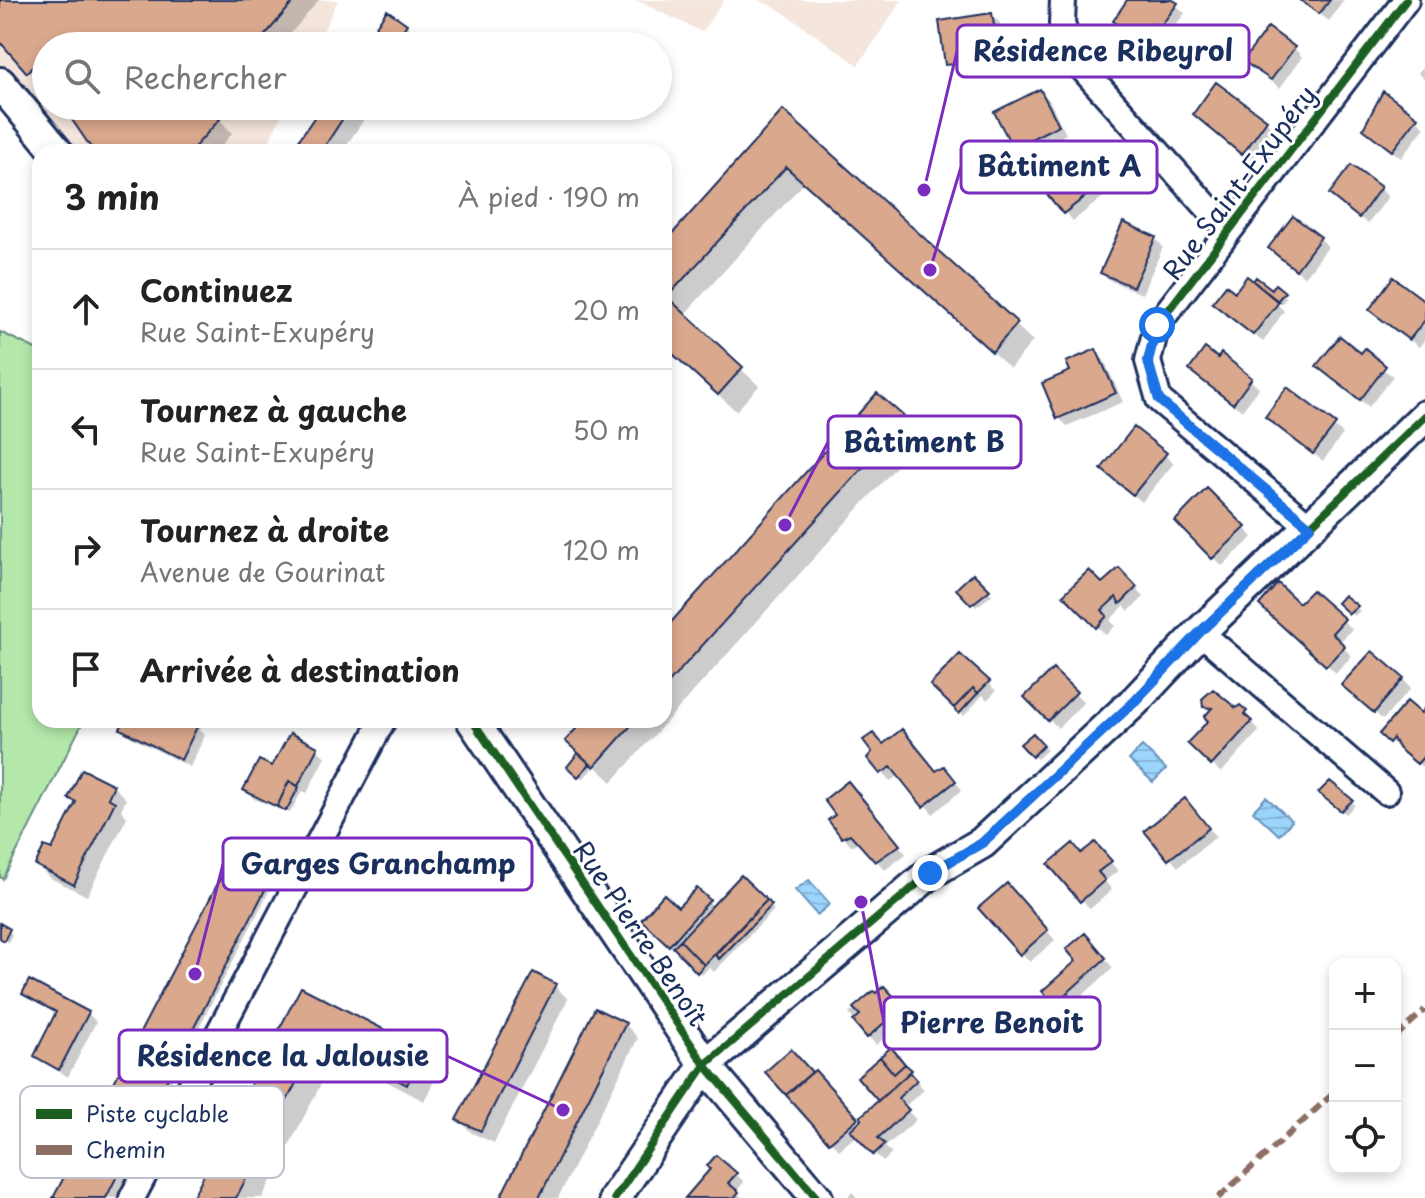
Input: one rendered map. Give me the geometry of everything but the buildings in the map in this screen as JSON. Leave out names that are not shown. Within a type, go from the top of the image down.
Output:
[{"type":"street","points":[[1063,0],[1062,24],[1073,58],[1229,231]]},
{"type":"street","name":"Rue Saint-Exupéry","points":[[1310,527],[1159,400],[1148,361],[1157,325],[1406,0]]},
{"type":"street","points":[[0,83],[50,144]]},
{"type":"street","points":[[615,1198],[705,1065],[930,873],[982,843],[1135,701],[1200,632],[1425,416]]},
{"type":"street","points":[[1200,632],[1386,792]]},
{"type":"street","points":[[191,1086],[379,728]]},
{"type":"street","name":"Rue Pierre Benoît","points":[[477,728],[705,1065],[817,1198]]},
{"type":"street","points":[[132,1198],[143,1178]]},
{"type":"shaded area","points":[[0,0],[338,0],[323,32],[32,32],[32,103],[0,64]]},
{"type":"shaded area","points":[[636,0],[724,0],[702,32]]},
{"type":"shaded area","points":[[758,0],[902,0],[858,65],[777,8]]},
{"type":"shaded area","points":[[46,120],[279,120],[268,144],[66,144]]},
{"type":"green space","points":[[0,332],[32,347],[32,728],[80,728],[3,879],[0,877]]},
{"type":"water","points":[[1142,746],[1166,769],[1153,782],[1129,760]]},
{"type":"water","points":[[1266,797],[1292,821],[1279,835],[1253,811]]},
{"type":"water","points":[[809,880],[830,904],[817,915],[795,890]]},
{"type":"marked path","points":[[1401,1032],[1425,1010]]},
{"type":"marked path","points":[[1218,1198],[1329,1097]]},
{"type":"cycle path","points":[[1310,527],[1159,400],[1148,361],[1157,325],[1406,0]]},
{"type":"cycle path","points":[[615,1198],[705,1065],[930,873],[982,843],[1135,701],[1200,632],[1425,416]]},
{"type":"cycle path","points":[[477,728],[705,1065],[817,1198]]},
{"type":"place","name":"Résidence Ribeyrol","points":[[924,190]]},
{"type":"place","name":"Bâtiment A","points":[[930,270]]},
{"type":"place","name":"Bâtiment B","points":[[785,525]]},
{"type":"place","name":"Pierre Benoit","points":[[861,902]]},
{"type":"place","name":"Garges Granchamp","points":[[195,974]]},
{"type":"place","name":"Résidence la Jalousie","points":[[563,1110]]},
{"type":"route","points":[[930,873],[982,843],[1135,701],[1200,632],[1310,527],[1159,400],[1148,361],[1157,325]]}]
